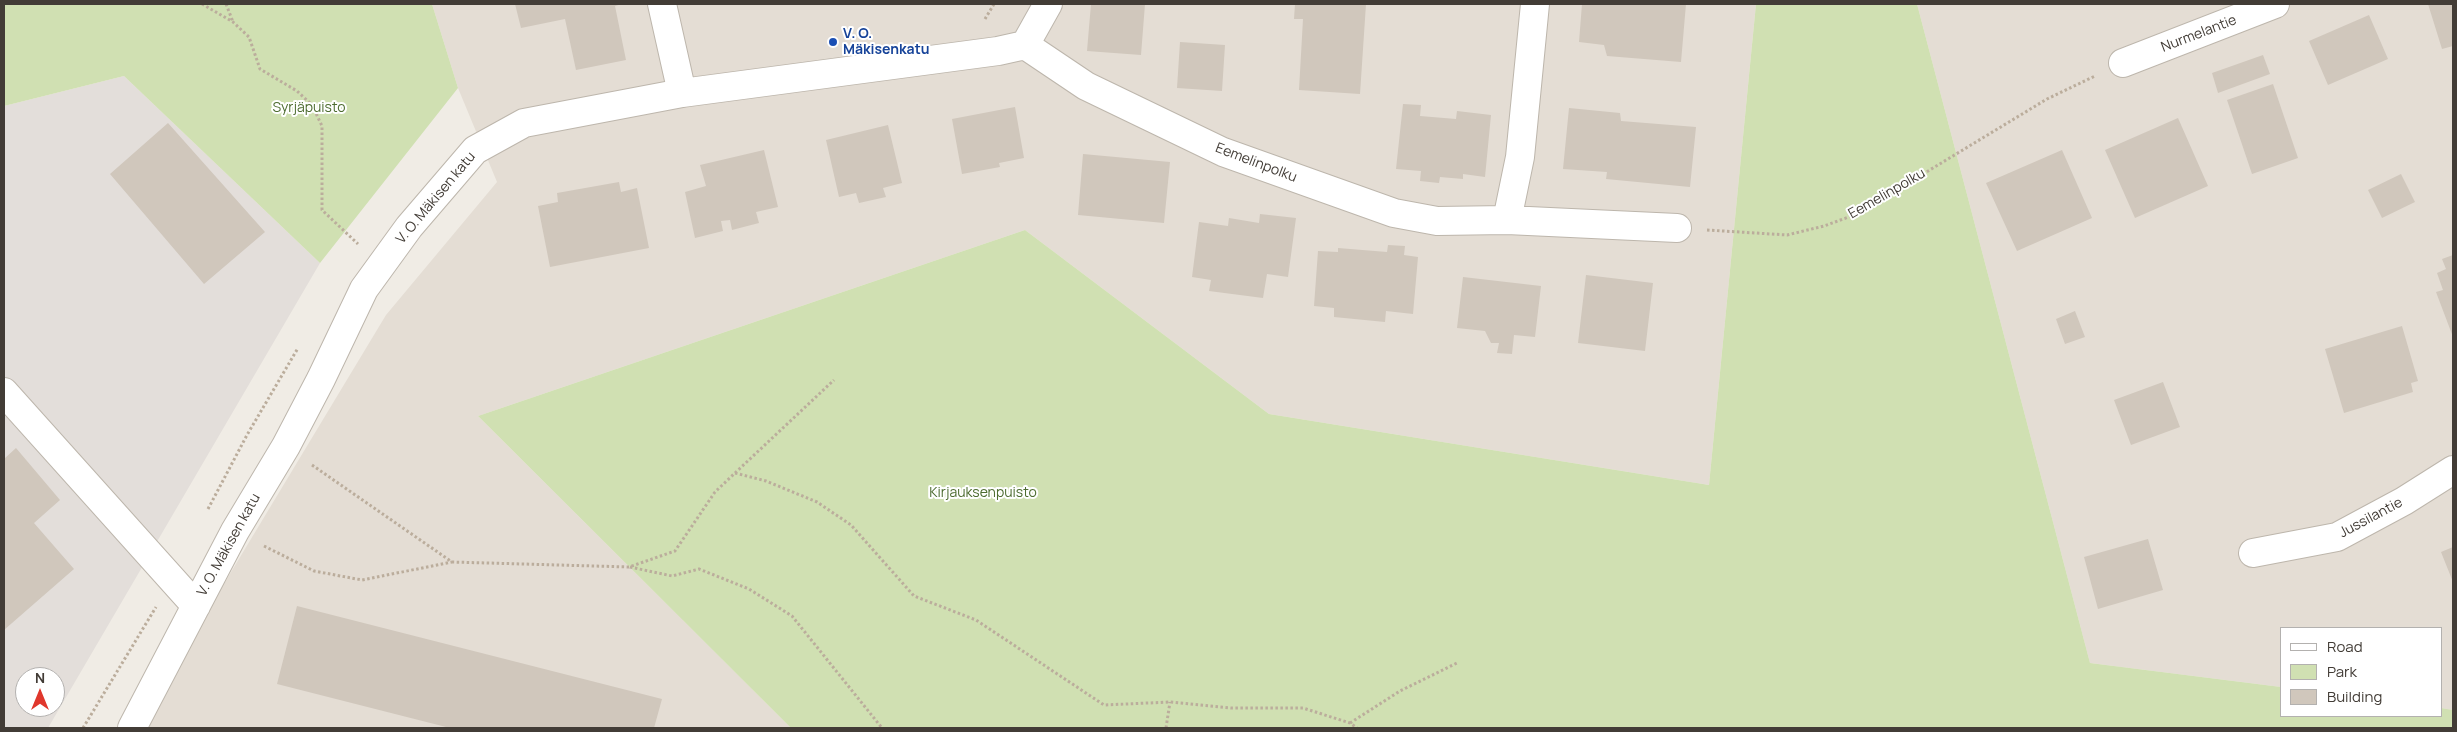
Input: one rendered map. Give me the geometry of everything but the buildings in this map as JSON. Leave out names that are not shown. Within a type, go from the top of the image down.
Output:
[{"type":"street","points":[[662,4],[682,93]]},
{"type":"street","points":[[1025,45],[1048,4]]},
{"type":"street","points":[[1507,220],[1520,157],[1535,4]]},
{"type":"street","name":"Nurmelantie","points":[[2123,63],[2275,4]]},
{"type":"street","name":"V. O. Mäkisen katu","points":[[132,728],[235,531],[286,446],[321,379],[364,289],[409,227],[475,150],[524,123],[682,93],[998,51],[1025,45]]},
{"type":"street","name":"Eemelinpolku","points":[[1025,45],[1086,86],[1223,152],[1394,213],[1438,221],[1507,220],[1677,228]]},
{"type":"street","points":[[4,392],[196,606]]},
{"type":"street","name":"Jussilantie","points":[[2253,553],[2337,537],[2404,501],[2453,470]]},
{"type":"path","points":[[202,4],[233,22],[248,37],[260,69],[297,91],[312,105],[322,126],[322,210],[358,244]]},
{"type":"path","points":[[226,4],[233,22]]},
{"type":"path","points":[[976,21],[985,19],[994,4]]},
{"type":"path","name":"Eemelinpolku","points":[[1677,228],[1787,235],[1848,217],[2047,99],[2123,63]]},
{"type":"path","points":[[354,252],[364,236]]},
{"type":"path","points":[[208,510],[246,435],[301,343]]},
{"type":"path","points":[[629,566],[675,551],[715,492],[772,441],[834,380]]},
{"type":"path","points":[[286,446],[452,562]]},
{"type":"path","points":[[735,473],[766,481],[817,502],[851,525],[914,596],[976,620],[1104,705],[1170,702],[1231,708],[1303,708],[1350,723],[1357,728]]},
{"type":"path","points":[[235,531],[314,571],[362,580],[452,562],[629,566],[672,576],[699,569],[749,589],[792,616],[882,728]]},
{"type":"path","points":[[82,728],[172,580]]},
{"type":"path","points":[[1350,723],[1400,691],[1457,663]]},
{"type":"path","points":[[1166,728],[1170,702]]},
{"type":"shaded area","points":[[432,4],[1756,4],[1709,485],[1269,414],[1025,230],[478,416],[791,728],[137,728],[386,315],[497,182],[458,88]]},
{"type":"shaded area","points":[[1917,4],[2453,4],[2453,710],[2442,708],[2442,627],[2280,627],[2280,687],[2090,663]]},
{"type":"shaded area","points":[[124,76],[320,263],[65,699],[65,667],[15,667],[15,717],[54,717],[48,728],[4,728],[4,106]]},
{"type":"green space","name":"Syrjäpuisto","points":[[4,4],[432,4],[458,88],[320,263],[124,76],[4,106]]},
{"type":"green space","name":"Kirjauksenpuisto","points":[[1756,4],[1917,4],[2090,663],[2280,687],[2280,717],[2442,717],[2442,708],[2453,710],[2453,728],[791,728],[478,416],[1025,230],[1269,414],[1709,485]]},
{"type":"place","name":"V. O. Mäkisenkatu","points":[[833,42]]}]
